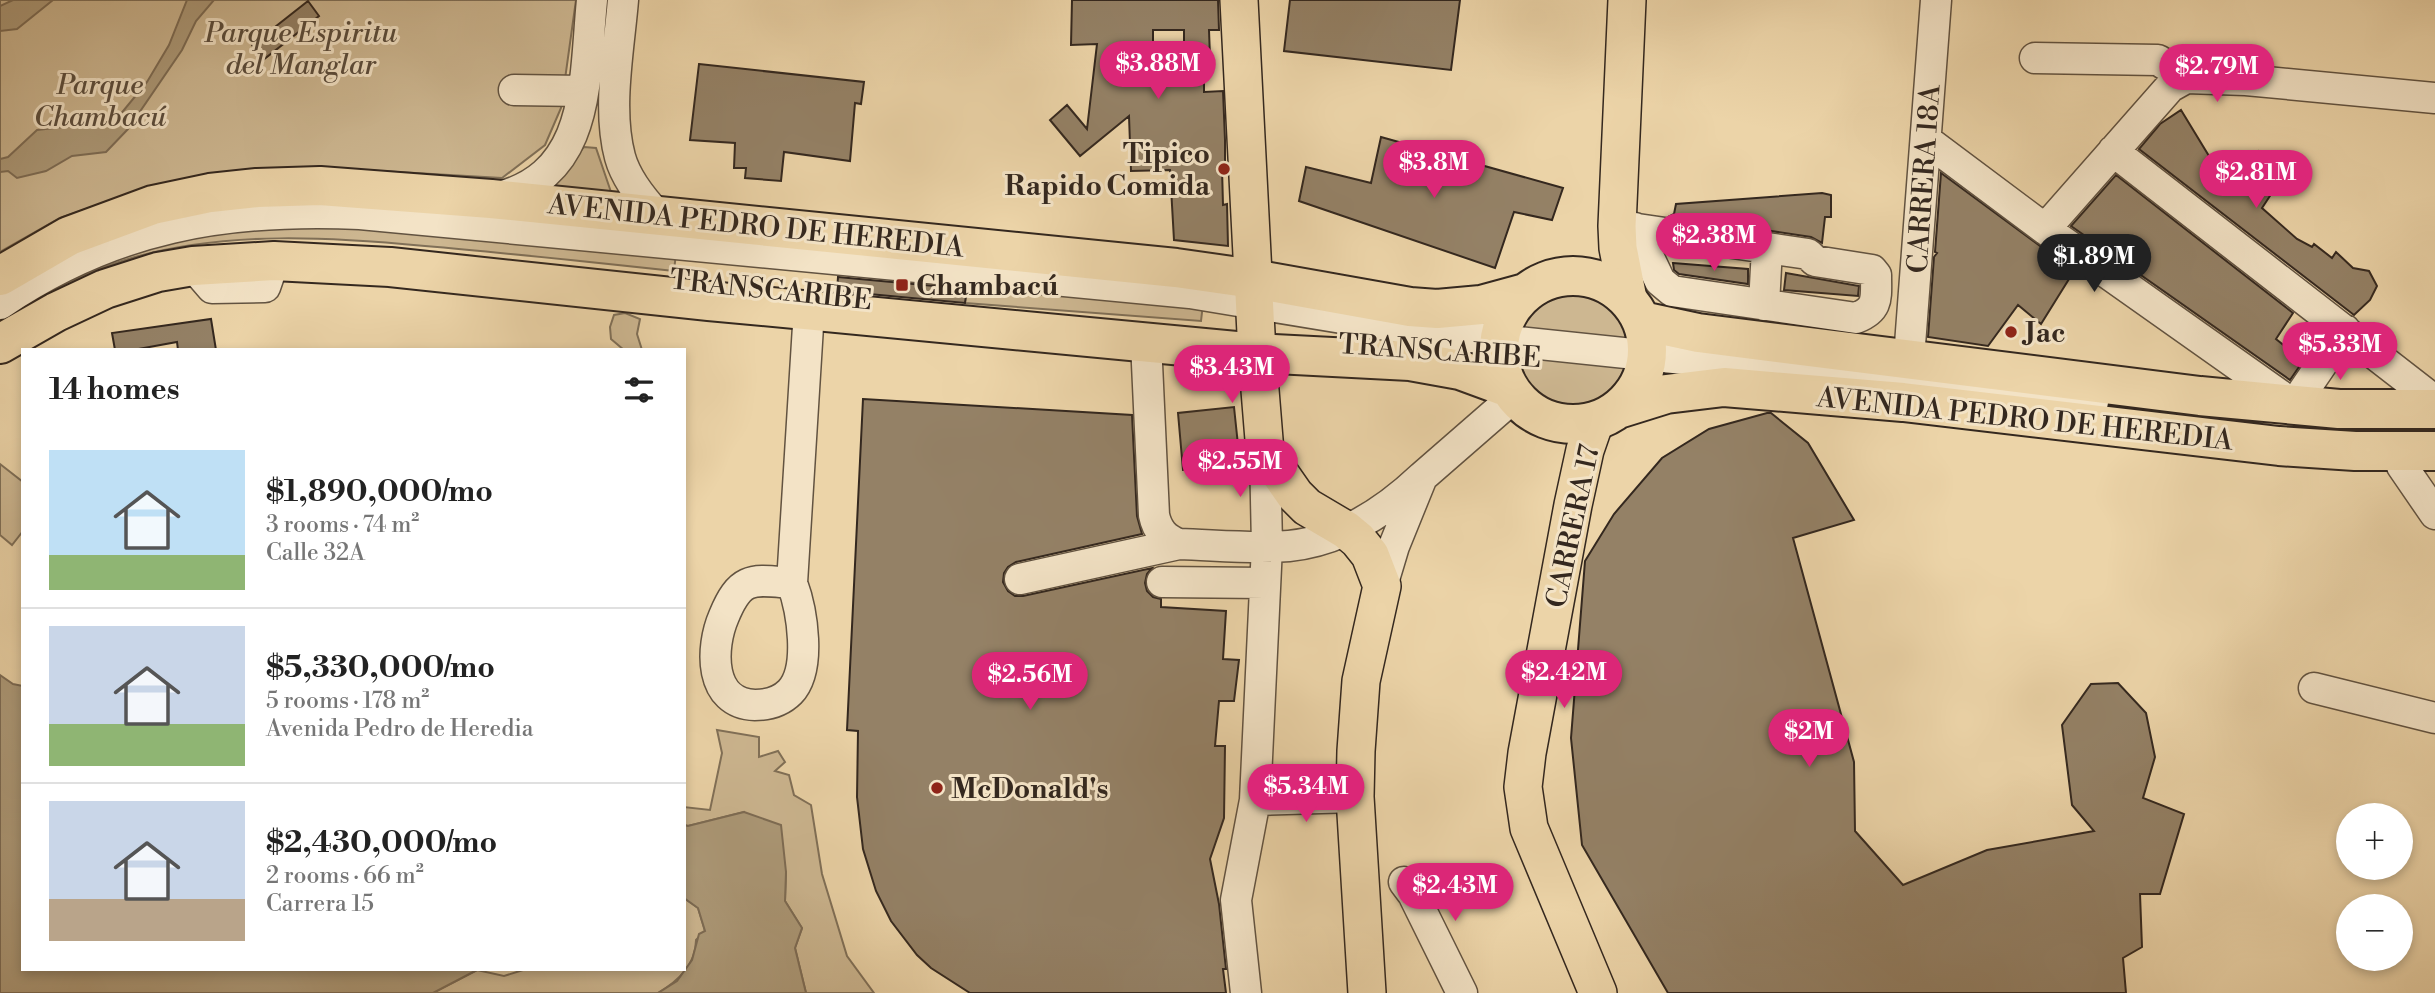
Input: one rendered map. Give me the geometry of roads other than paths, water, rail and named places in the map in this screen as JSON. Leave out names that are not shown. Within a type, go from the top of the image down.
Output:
[{"type":"highway","name":"AVENIDA PEDRO DE HEREDIA","points":[[0,276],[69,236],[153,205],[211,192],[320,186],[491,199],[1149,265],[1255,318],[1460,370],[1506,370],[1531,411],[1551,421],[1573,424],[1666,394],[1724,387],[1903,402],[2278,446],[2417,452]]},
{"type":"highway","name":"AVENIDA PEDRO DE HEREDIA","points":[[0,344],[56,312],[105,289],[159,272],[192,266],[274,261],[390,267],[1146,346],[1255,318],[1481,305],[1525,293],[1544,282],[1566,276],[1589,277],[1610,285],[1641,335],[1698,333],[1861,336],[1909,358],[2200,396],[2339,409],[2435,409]]},
{"type":"highway","points":[[1506,370],[1504,323],[1525,293]]},
{"type":"highway","points":[[1607,415],[1636,390],[1641,335]]},
{"type":"main road","points":[[1238,0],[1265,452],[1295,495],[1325,519],[1346,530],[1370,555],[1382,586],[1361,681],[1356,751],[1355,797],[1367,993]]},
{"type":"main road","points":[[1627,0],[1626,227],[1618,247],[1641,335]]},
{"type":"main road","name":"CARRERA 17","points":[[1598,993],[1529,828],[1523,787],[1527,753],[1585,450],[1607,415]]},
{"type":"street","points":[[491,199],[514,193],[538,181],[564,154],[575,129],[580,103],[592,0]]},
{"type":"street","points":[[623,0],[613,118],[615,131],[620,158],[631,182],[657,216]]},
{"type":"street","name":"CARRERA 18A","points":[[1909,358],[1936,0]]},
{"type":"street","points":[[2035,58],[2158,60],[2186,78]]},
{"type":"street","points":[[2045,229],[2169,87],[2186,78],[2246,80],[2435,98]]},
{"type":"street","points":[[514,99],[580,103]]},
{"type":"street","points":[[1926,140],[2045,229],[2294,405],[2345,330]]},
{"type":"street","points":[[2113,151],[2435,401]]},
{"type":"street","name":"TRANSCARIBE","points":[[360,214],[429,194]]},
{"type":"street","name":"TRANSCARIBE","points":[[0,304],[70,262],[161,229],[207,219],[324,212],[1190,293],[1255,318]]},
{"type":"street","points":[[1626,227],[1808,254],[1815,261],[1872,270],[1876,275],[1875,302],[1861,336],[1764,305],[1672,291],[1656,273],[1626,227]]},
{"type":"street","name":"TRANSCARIBE","points":[[0,328],[65,291],[96,276],[128,266],[200,251],[262,247],[332,247],[1406,329],[1506,370],[1641,335],[2303,424],[2365,428],[2435,426]]},
{"type":"street","points":[[1764,305],[1767,248]]},
{"type":"street","points":[[192,266],[212,288],[248,298],[265,287],[274,261]]},
{"type":"street","points":[[792,583],[809,310]]},
{"type":"street","name":"TRANSCARIBE","points":[[1641,335],[1776,377],[2254,433],[2329,439],[2435,440]]},
{"type":"street","points":[[1146,346],[1156,526],[1170,541],[1266,567]]},
{"type":"street","points":[[1231,575],[1266,567],[1307,543],[1346,530],[1379,512],[1422,477],[1506,370]]},
{"type":"street","points":[[1246,993],[1236,900],[1255,800],[1266,567],[1265,452]]},
{"type":"street","points":[[2417,452],[2402,466],[2435,514]]},
{"type":"street","points":[[1382,586],[1398,534],[1422,477]]},
{"type":"street","points":[[1020,579],[1180,544]]},
{"type":"street","points":[[1162,582],[1266,567]]},
{"type":"street","points":[[2314,688],[2435,719]]},
{"type":"street","points":[[1255,800],[1355,797]]},
{"type":"street","points":[[1404,882],[1413,894],[1462,993]]},
{"type":"place","name":"Tipico Rapido Comida","points":[[1224,169]]},
{"type":"place","name":"Chambacú","points":[[902,285]]},
{"type":"place","name":"Jac","points":[[2011,332]]},
{"type":"place","name":"McDonald's","points":[[937,788]]},
{"type":"park label","name":"Parque Espiritu del Manglar","points":[[301,48]]},
{"type":"park label","name":"Parque Chambacú","points":[[100,100]]}]
